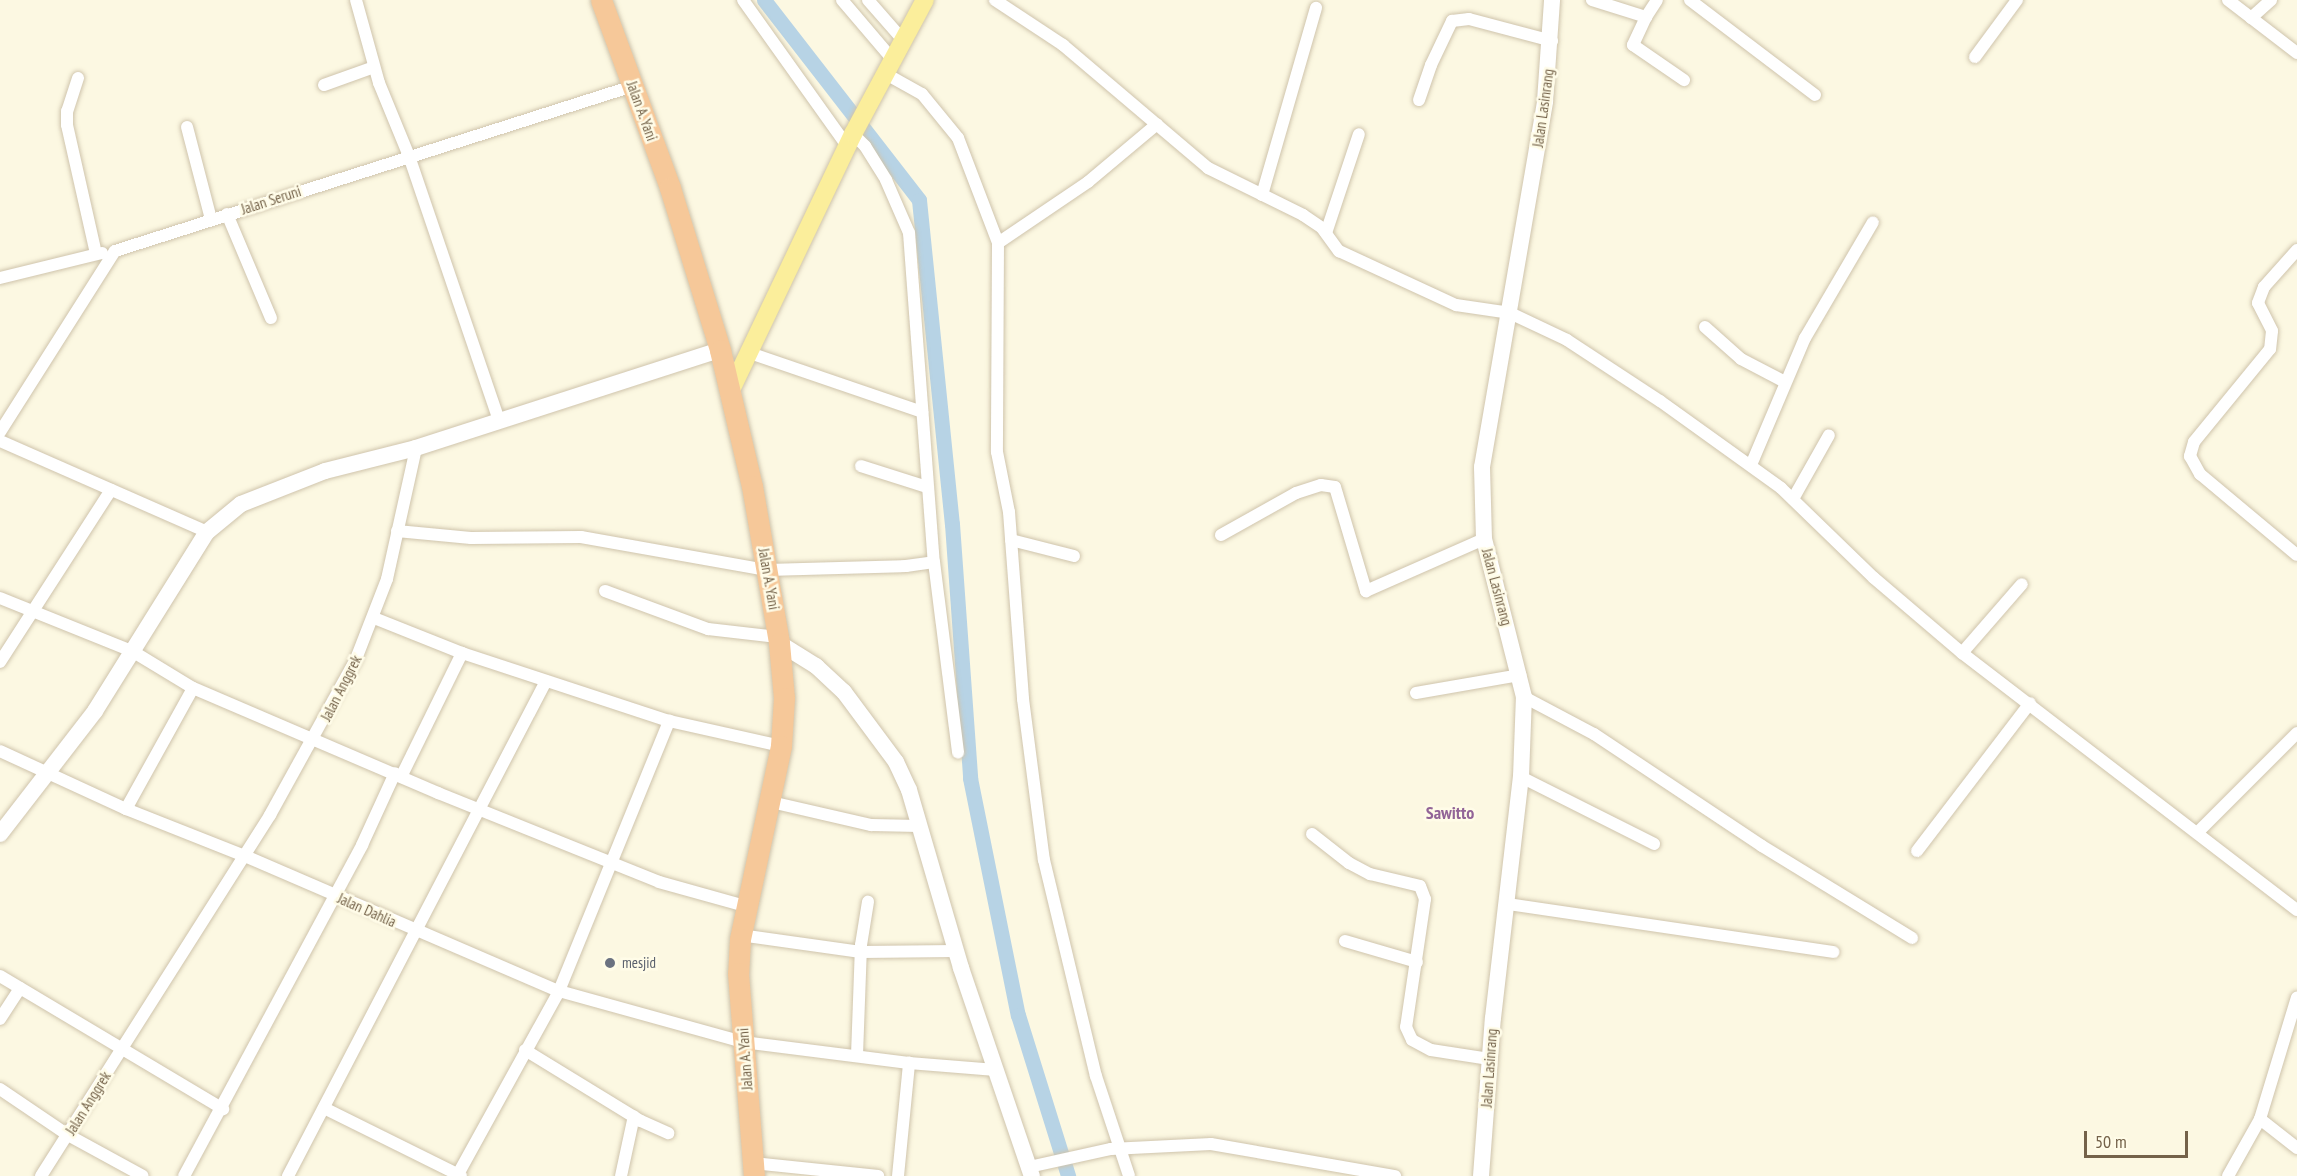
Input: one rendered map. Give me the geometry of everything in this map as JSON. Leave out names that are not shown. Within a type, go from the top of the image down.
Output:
[{"type":"highway","name":"Jalan A. Yani","points":[[602,0],[670,188],[720,350],[767,570],[779,640],[784,698],[781,746],[771,802],[745,906],[740,934],[738,973],[753,1169]]},
{"type":"main road","points":[[730,392],[851,137],[925,0]]},
{"type":"street","points":[[356,0],[374,67],[409,156],[499,422]]},
{"type":"street","points":[[743,0],[851,137],[866,146],[886,180],[909,233],[916,286],[922,412],[934,562],[958,752]]},
{"type":"street","points":[[842,0],[886,74],[922,94],[958,138],[998,243],[997,452],[1011,540],[1023,699],[1044,860],[1115,1149],[1129,1176]]},
{"type":"street","points":[[868,0],[903,40]]},
{"type":"street","points":[[995,0],[1063,45],[1215,173],[1303,215],[1326,232],[1339,251],[1456,305],[1510,313],[1617,371],[1751,465],[1793,499],[1874,578],[1962,653],[2297,910]]},
{"type":"street","name":"Jalan Lasinrang","points":[[1481,1176],[1490,1059],[1521,777],[1524,698],[1484,539],[1482,467],[1510,313],[1552,40],[1552,0]]},
{"type":"street","points":[[1592,0],[1646,17]]},
{"type":"street","points":[[1657,0],[1633,45],[1684,80]]},
{"type":"street","points":[[1690,0],[1815,95]]},
{"type":"street","points":[[1975,57],[2017,0]]},
{"type":"street","points":[[2228,0],[2297,53]]},
{"type":"street","points":[[2252,18],[2271,0]]},
{"type":"street","points":[[1262,195],[1316,8]]},
{"type":"street","points":[[1419,100],[1431,65],[1452,21],[1469,19],[1552,40]]},
{"type":"street","points":[[324,85],[374,67]]},
{"type":"street","points":[[78,78],[67,111],[67,125],[96,254]]},
{"type":"street","name":"Jalan Seruni","points":[[0,278],[115,251],[633,86]]},
{"type":"street","points":[[998,243],[1088,182],[1157,124]]},
{"type":"street","points":[[187,127],[211,219]]},
{"type":"street","points":[[1326,232],[1359,134]]},
{"type":"street","points":[[227,214],[270,318]]},
{"type":"street","points":[[1751,465],[1805,338],[1873,222]]},
{"type":"street","points":[[2297,250],[2264,287],[2258,303],[2272,331],[2270,349],[2194,442],[2190,456],[2200,474],[2297,555]]},
{"type":"street","points":[[0,432],[115,251]]},
{"type":"street","points":[[1705,327],[1741,359],[1785,382]]},
{"type":"street","points":[[0,834],[95,711],[207,532],[232,510],[260,495],[325,471],[416,448],[720,350]]},
{"type":"street","points":[[750,352],[922,412]]},
{"type":"street","points":[[1793,499],[1829,435]]},
{"type":"street","points":[[0,441],[207,532]]},
{"type":"street","name":"Jalan Anggrek","points":[[41,1176],[245,856],[314,741],[374,618],[398,531],[416,448]]},
{"type":"street","points":[[861,466],[927,487]]},
{"type":"street","points":[[1221,535],[1296,493],[1321,485],[1335,487],[1366,591],[1484,539]]},
{"type":"street","points":[[0,662],[111,490]]},
{"type":"street","points":[[398,531],[471,538],[581,537],[767,570],[906,567],[934,562]]},
{"type":"street","points":[[1011,540],[1074,556]]},
{"type":"street","points":[[1962,653],[2022,584]]},
{"type":"street","points":[[605,591],[708,629],[779,640],[816,666],[863,713],[896,762],[920,826],[956,951],[996,1070],[1034,1169],[1115,1149],[1211,1144],[1395,1176]]},
{"type":"street","points":[[0,598],[132,651],[193,688],[314,741],[611,864],[658,882],[745,906]]},
{"type":"street","points":[[374,618],[462,653],[669,721],[781,746]]},
{"type":"street","points":[[184,1176],[223,1109],[333,895],[362,845],[462,653]]},
{"type":"street","points":[[1416,693],[1520,675]]},
{"type":"street","points":[[288,1176],[414,930],[481,809],[546,681]]},
{"type":"street","points":[[126,809],[193,688]]},
{"type":"street","points":[[1524,698],[1594,734],[1699,805],[1912,938]]},
{"type":"street","points":[[1917,851],[2030,703]]},
{"type":"street","points":[[324,1108],[459,1176],[525,1050],[559,991],[669,721]]},
{"type":"street","points":[[2198,832],[2297,733]]},
{"type":"street","name":"Jalan Dahlia","points":[[0,751],[48,771],[126,809],[245,856],[559,991],[743,1042],[909,1063],[996,1070]]},
{"type":"street","points":[[1521,777],[1654,844]]},
{"type":"street","points":[[771,802],[871,825],[920,826]]},
{"type":"street","points":[[1312,834],[1349,863],[1370,874],[1420,886],[1425,899],[1406,1027],[1412,1040],[1431,1050],[1490,1059]]},
{"type":"street","points":[[857,1055],[861,952],[868,902]]},
{"type":"street","points":[[1508,904],[1833,952]]},
{"type":"street","points":[[740,934],[861,952],[956,951]]},
{"type":"street","points":[[1345,941],[1417,962]]},
{"type":"street","points":[[0,976],[223,1109]]},
{"type":"street","points":[[0,1019],[20,988]]},
{"type":"street","points":[[2228,1176],[2260,1119],[2297,997]]},
{"type":"street","points":[[525,1050],[634,1116],[668,1133]]},
{"type":"street","points":[[898,1176],[909,1063]]},
{"type":"street","points":[[0,1089],[68,1135],[143,1176]]},
{"type":"street","points":[[621,1176],[634,1116]]},
{"type":"street","points":[[2260,1119],[2297,1148]]},
{"type":"street","points":[[753,1169],[878,1176]]},
{"type":"waterway","points":[[764,0],[919,200],[952,524],[970,778],[1018,1015],[1068,1176]]},
{"type":"place","name":"mesjid","points":[[610,963]]},
{"type":"district","name":"Sawitto","points":[[1450,813]]}]
